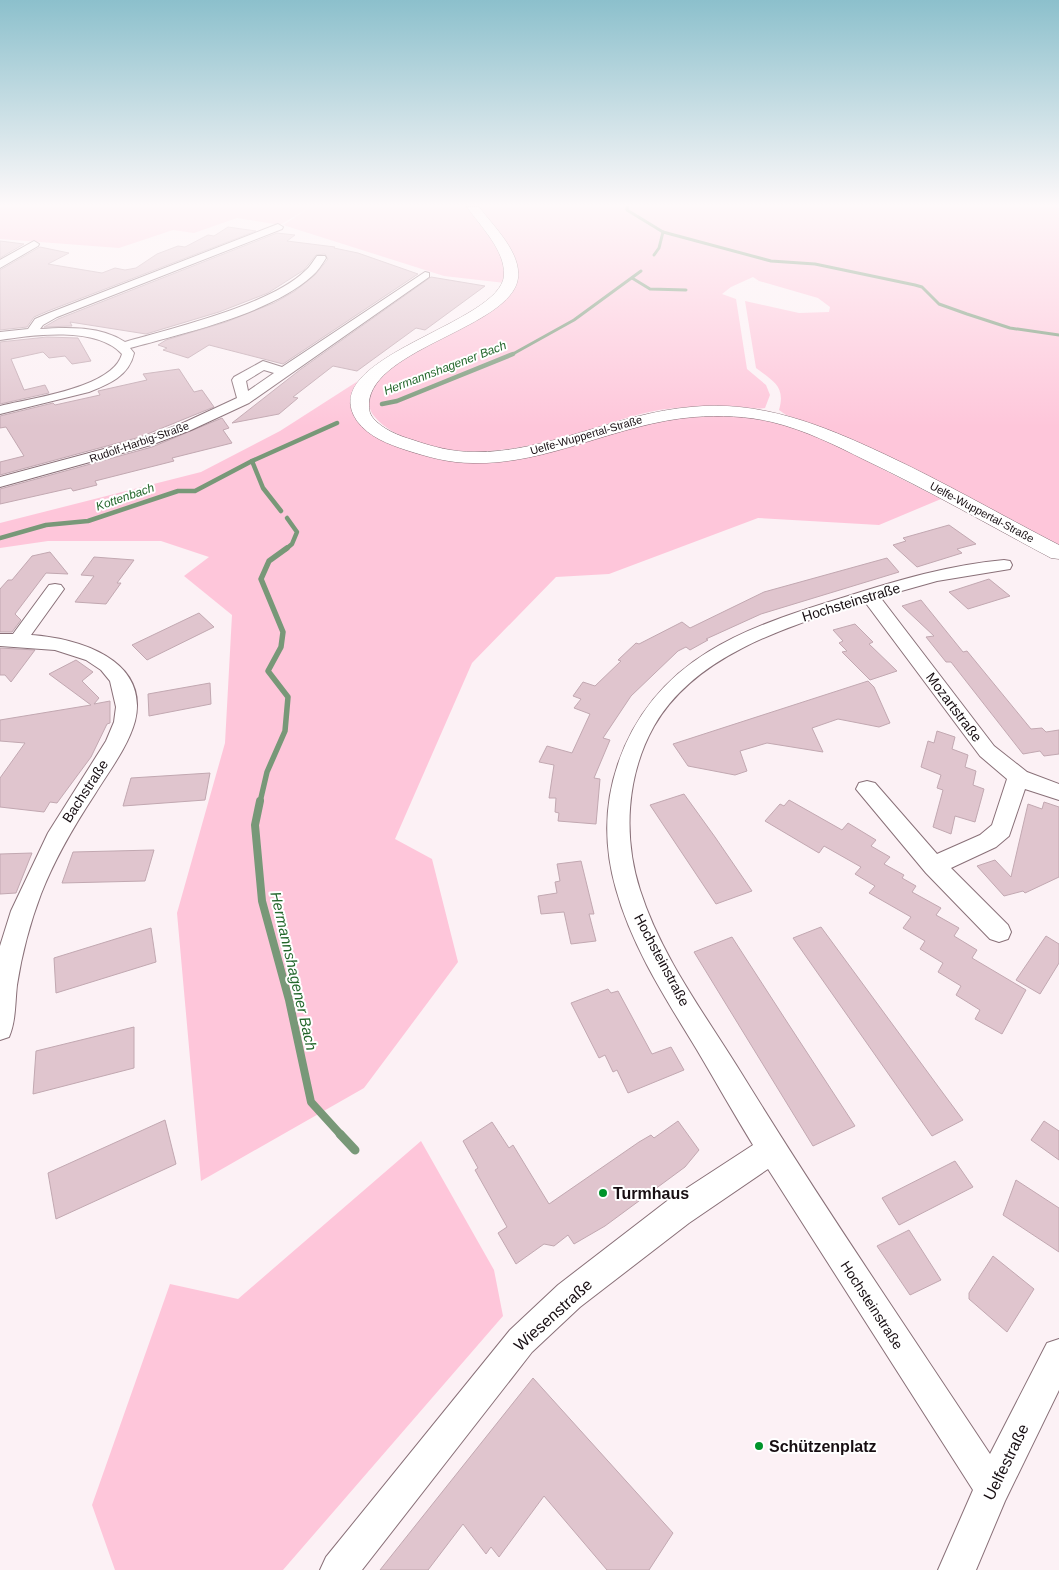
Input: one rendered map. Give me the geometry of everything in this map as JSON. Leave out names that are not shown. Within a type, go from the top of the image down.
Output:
[{"type":"main road","name":"Uelfe-Wuppertal-Straße","points":[[509,280],[504,292],[482,308],[387,365],[366,382],[360,393],[360,410],[367,422],[382,434],[405,444],[438,454],[462,457],[500,456],[542,449],[640,420],[666,415],[720,411],[770,417],[817,431],[892,465],[1059,553]]},
{"type":"street","points":[[32,332],[39,322],[53,315],[142,280]]},
{"type":"street","points":[[124,346],[197,325],[263,300],[298,280]]},
{"type":"street","points":[[244,400],[238,380],[263,365],[284,372],[417,280]]},
{"type":"street","points":[[0,336],[32,332],[89,334],[108,338],[124,346],[128,353],[128,357],[114,375],[84,389],[0,410]]},
{"type":"street","name":"Rudolf-Harbig-Straße","points":[[0,482],[139,444],[202,420],[244,400],[284,372]]},
{"type":"street","name":"Hochsteinstraße","points":[[992,1488],[772,1150],[644,933],[623,874],[618,842],[620,794],[628,766],[647,721],[662,701],[696,670],[722,652],[765,629],[869,595],[967,568],[1004,565]]},
{"type":"street","points":[[9,640],[55,590]]},
{"type":"street","name":"Mozartstraße","points":[[869,595],[987,751],[1000,765],[1018,777],[1045,789],[1059,792]]},
{"type":"street","name":"Bachstraße","points":[[0,1028],[1,1006],[11,950],[20,916],[55,839],[113,747],[124,724],[126,708],[124,689],[120,680],[95,656],[54,644],[9,640]]},
{"type":"street","points":[[934,866],[988,841],[1001,830],[1018,777]]},
{"type":"street","points":[[867,789],[934,866],[999,932]]},
{"type":"street","name":"Wiesenstraße","points":[[339,1570],[521,1340],[569,1296],[678,1212],[772,1150]]},
{"type":"street","name":"Uelfestraße","points":[[957,1570],[992,1488],[1059,1355]]},
{"type":"shaded area","points":[[481,280],[505,280],[505,283]]},
{"type":"shaded area","points":[[746,280],[731,287],[722,294],[736,299],[747,369],[766,385],[770,395],[765,408],[715,406],[659,410],[536,444],[516,448],[475,451],[435,447],[415,442],[393,432],[382,424],[373,414],[367,399],[376,376],[436,340],[514,281]]},
{"type":"shaded area","points":[[1059,280],[1059,545],[963,494],[839,434],[786,415],[779,410],[781,395],[779,390],[773,381],[756,368],[745,301],[799,313],[829,312],[830,307],[818,298],[759,281]]},
{"type":"shaded area","points":[[358,381],[353,393],[355,407],[369,428],[474,460],[641,422],[715,413],[761,419],[812,433],[941,499],[879,525],[758,518],[609,574],[556,577],[472,663],[395,839],[432,859],[458,962],[364,1088],[201,1181],[177,913],[225,743],[232,615],[184,576],[209,557],[161,541],[48,541],[0,548],[0,523],[201,472],[280,431]]},
{"type":"shaded area","points":[[421,1141],[494,1270],[503,1316],[283,1570],[115,1570],[92,1505],[170,1284],[238,1299]]},
{"type":"building","points":[[0,280],[128,280],[34,317],[27,327],[0,330]]},
{"type":"building","points":[[157,280],[288,280],[268,293],[219,312],[146,334],[70,322],[72,326],[44,327],[58,319]]},
{"type":"building","points":[[308,280],[409,280],[283,364],[209,345],[188,358],[163,350],[167,348],[158,345],[166,340],[226,322],[274,303],[295,291]]},
{"type":"building","points":[[426,280],[451,280],[485,286],[425,330],[416,328],[357,371],[333,366],[293,397],[298,398],[279,414],[232,423],[301,369]]},
{"type":"building","points":[[47,337],[78,338],[91,361],[72,364],[65,356],[49,358],[43,352],[11,359],[24,390],[45,385],[49,393],[0,404],[0,342]]},
{"type":"building","points":[[179,369],[194,392],[202,390],[214,407],[140,437],[0,475],[0,462],[24,456],[6,427],[0,428],[0,416],[53,403],[55,405],[100,395],[98,391],[147,380],[143,374]]},
{"type":"building","points":[[222,418],[229,428],[223,430],[232,443],[172,458],[174,461],[95,481],[97,485],[73,491],[71,488],[0,504],[0,489],[152,447]]},
{"type":"building","points":[[949,525],[976,544],[957,549],[962,553],[917,567],[893,545],[906,541],[903,538]]},
{"type":"building","points":[[50,552],[68,574],[46,573],[15,614],[21,620],[12,632],[0,632],[0,589],[8,580],[12,580],[32,556]]},
{"type":"building","points":[[94,557],[134,560],[117,583],[121,583],[106,604],[75,602],[94,576],[81,575]]},
{"type":"building","points":[[887,558],[899,572],[761,614],[706,639],[708,640],[690,650],[686,647],[678,651],[631,696],[603,738],[610,740],[594,778],[600,779],[596,824],[558,821],[559,813],[555,812],[556,798],[549,798],[554,765],[539,762],[547,746],[572,753],[590,714],[574,708],[581,699],[573,696],[583,682],[595,686],[621,661],[618,660],[636,643],[639,644],[682,622],[690,628],[764,592]]},
{"type":"building","points":[[989,579],[1010,596],[968,609],[949,592]]},
{"type":"building","points":[[921,600],[963,652],[967,651],[1031,729],[1042,728],[1046,732],[1059,730],[1059,754],[1044,756],[1040,751],[1023,754],[951,662],[946,662],[926,637],[934,636],[902,606]]},
{"type":"building","points":[[199,613],[214,627],[147,660],[132,645]]},
{"type":"building","points":[[855,624],[873,642],[869,644],[897,671],[870,680],[842,652],[847,651],[839,643],[843,641],[833,630]]},
{"type":"building","points":[[0,648],[35,650],[11,682],[5,675],[0,675]]},
{"type":"building","points":[[76,660],[93,672],[82,681],[99,698],[94,704],[110,701],[110,723],[107,724],[91,757],[57,803],[50,802],[44,812],[0,807],[0,778],[25,743],[0,741],[0,720],[91,705],[49,674]]},
{"type":"building","points":[[868,681],[874,687],[890,723],[879,727],[838,719],[812,728],[823,752],[767,743],[740,751],[747,771],[735,775],[688,766],[673,744]]},
{"type":"building","points":[[210,683],[211,704],[149,716],[148,694]]},
{"type":"building","points":[[937,731],[955,737],[952,749],[968,755],[965,767],[976,771],[973,785],[984,789],[975,822],[955,816],[951,834],[933,827],[943,790],[937,788],[941,775],[921,767],[928,741],[934,743]]},
{"type":"building","points":[[210,773],[205,800],[123,806],[131,778]]},
{"type":"building","points":[[684,794],[752,891],[716,904],[650,805]]},
{"type":"building","points":[[789,800],[842,830],[848,823],[876,840],[871,846],[890,857],[884,864],[904,875],[902,878],[916,886],[912,892],[941,908],[936,915],[959,928],[954,936],[977,950],[972,958],[1026,990],[1002,1034],[975,1019],[980,1010],[956,995],[961,986],[938,972],[943,963],[920,949],[925,941],[903,928],[911,917],[869,893],[875,886],[855,874],[861,867],[824,846],[819,853],[765,821],[780,804],[784,806]]},
{"type":"building","points":[[1044,802],[1059,807],[1059,877],[1025,893],[1023,891],[1004,896],[977,866],[995,860],[1011,877],[1028,804],[1042,809]]},
{"type":"building","points":[[154,850],[145,881],[62,883],[73,852]]},
{"type":"building","points":[[32,853],[16,893],[0,894],[0,854]]},
{"type":"building","points":[[581,861],[594,914],[589,914],[596,941],[571,944],[564,912],[541,914],[538,896],[557,893],[555,882],[560,881],[557,864]]},
{"type":"building","points":[[821,927],[963,1120],[932,1136],[793,938]]},
{"type":"building","points":[[151,928],[156,962],[56,993],[54,958]]},
{"type":"building","points":[[1046,936],[1059,944],[1059,963],[1040,994],[1016,980]]},
{"type":"building","points":[[732,937],[855,1126],[813,1146],[694,952]]},
{"type":"building","points":[[608,989],[611,993],[618,991],[652,1054],[671,1047],[684,1070],[628,1093],[617,1070],[613,1072],[605,1055],[599,1058],[571,1003]]},
{"type":"building","points":[[134,1027],[134,1068],[33,1094],[36,1051]]},
{"type":"building","points":[[165,1120],[176,1164],[56,1219],[48,1173]]},
{"type":"building","name":"Turmhaus","points":[[678,1121],[699,1150],[685,1167],[605,1226],[574,1244],[568,1235],[554,1246],[544,1244],[516,1264],[498,1233],[507,1227],[475,1170],[478,1168],[463,1141],[492,1122],[509,1148],[513,1145],[549,1204],[639,1142],[651,1135],[654,1138]]},
{"type":"building","points":[[1044,1121],[1059,1131],[1059,1160],[1031,1140]]},
{"type":"building","points":[[955,1161],[973,1187],[899,1225],[882,1198]]},
{"type":"building","points":[[1016,1180],[1059,1208],[1059,1252],[1003,1215]]},
{"type":"building","points":[[909,1230],[941,1280],[910,1295],[877,1246]]},
{"type":"building","points":[[993,1256],[1034,1289],[1007,1332],[969,1299],[969,1293]]},
{"type":"building","points":[[533,1378],[673,1533],[649,1570],[607,1570],[544,1496],[499,1557],[491,1547],[486,1554],[463,1524],[428,1570],[380,1570]]},
{"type":"waterway","name":"Hermannshagener Bach","points":[[512,354],[574,320],[628,280]]},
{"type":"waterway","points":[[636,280],[650,289],[686,290]]},
{"type":"waterway","points":[[892,280],[922,287],[939,304],[967,314],[1010,328],[1059,335]]},
{"type":"waterway","name":"Hermannshagener Bach","points":[[382,404],[397,401],[512,354]]},
{"type":"waterway","name":"Hermannshagener Bach","points":[[252,461],[337,423]]},
{"type":"waterway","name":"Kottenbach","points":[[0,538],[46,525],[88,521],[178,491],[195,491],[252,461]]},
{"type":"waterway","name":"Hermannshagener Bach","points":[[252,461],[263,488],[281,511]]},
{"type":"waterway","name":"Hermannshagener Bach","points":[[286,549],[292,544],[297,532],[287,518]]},
{"type":"waterway","name":"Hermannshagener Bach","points":[[260,802],[267,772],[285,731],[288,697],[268,671],[281,647],[283,632],[261,579],[269,561],[287,548]]},
{"type":"waterway","name":"Hermannshagener Bach","points":[[260,801],[255,825],[262,901],[289,1000],[311,1102],[341,1135]]},
{"type":"waterway","name":"Hermannshagener Bach","points":[[340,1134],[355,1150]]},
{"type":"place","name":"Turmhaus","points":[[603,1193]]},
{"type":"place","name":"Schützenplatz","points":[[759,1446]]}]
